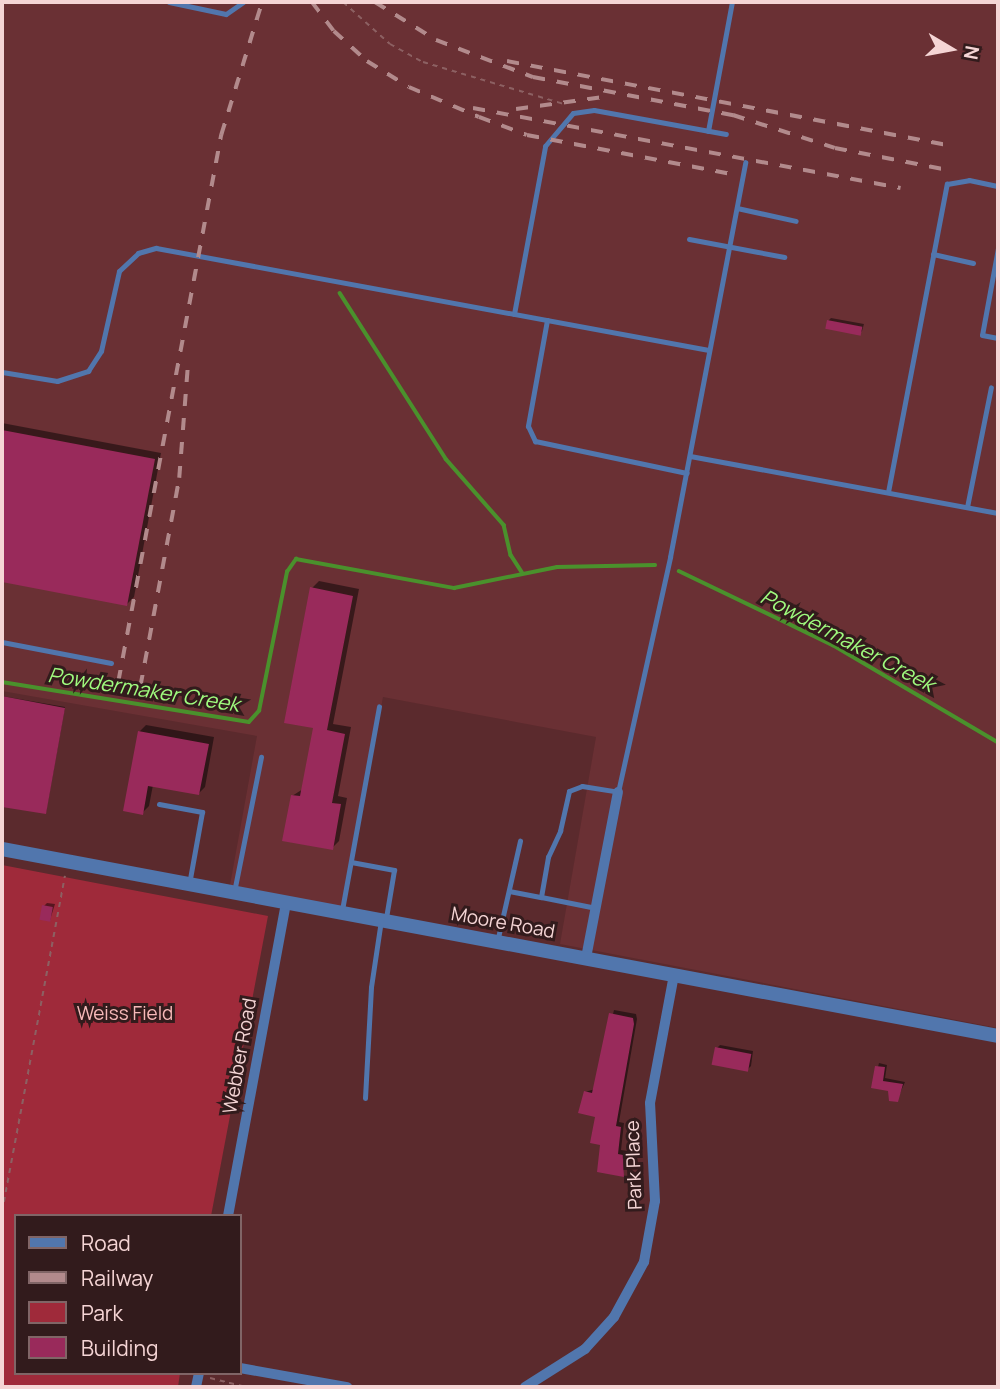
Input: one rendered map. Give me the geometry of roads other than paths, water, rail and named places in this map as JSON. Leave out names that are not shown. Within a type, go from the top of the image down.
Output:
[{"type":"street","points":[[586,958],[618,792]]},
{"type":"street","name":"Moore Road","points":[[2,849],[998,1036]]},
{"type":"street","name":"Webber Road","points":[[228,1214],[286,902]]},
{"type":"street","name":"Park Place","points":[[526,1387],[585,1349],[614,1317],[644,1262],[655,1201],[650,1103],[674,975]]},
{"type":"street","points":[[242,1368],[347,1387]]},
{"type":"lane","points":[[169,2],[226,14],[243,2]]},
{"type":"lane","points":[[708,131],[732,2]]},
{"type":"lane","points":[[514,314],[545,146],[562,124],[583,109],[726,134]]},
{"type":"lane","points":[[541,897],[569,791],[582,786],[618,792],[691,456],[745,162]]},
{"type":"lane","points":[[888,492],[947,184],[969,180],[998,186]]},
{"type":"lane","points":[[737,208],[796,221]]},
{"type":"lane","points":[[689,239],[785,257]]},
{"type":"lane","points":[[2,372],[57,382],[88,371],[101,351],[119,271],[138,253],[156,248],[709,350]]},
{"type":"lane","points":[[998,248],[982,335],[998,338]]},
{"type":"lane","points":[[933,254],[974,263]]},
{"type":"lane","points":[[547,320],[528,426],[535,441],[687,473]]},
{"type":"lane","points":[[967,507],[991,387]]},
{"type":"lane","points":[[691,456],[998,513]]},
{"type":"lane","points":[[2,642],[111,663]]},
{"type":"lane","points":[[342,913],[379,706]]},
{"type":"lane","points":[[234,892],[261,757]]},
{"type":"lane","points":[[159,804],[202,812],[189,884]]},
{"type":"lane","points":[[497,942],[520,841]]},
{"type":"lane","points":[[351,862],[394,870],[371,987],[365,1098]]},
{"type":"lane","points":[[509,891],[596,908]]},
{"type":"waterway","points":[[340,293],[446,459],[504,525],[511,555],[522,572]]},
{"type":"waterway","name":"Powdermaker Creek","points":[[2,682],[249,722],[259,711],[287,572],[296,559],[454,588],[557,567],[655,565]]},
{"type":"waterway","name":"Powdermaker Creek","points":[[679,571],[833,645],[998,742]]},
{"type":"railway","points":[[118,682],[221,135],[262,2]]},
{"type":"railway","points":[[312,2],[334,31],[367,61],[409,87],[479,117],[527,135],[731,174]]},
{"type":"railway","points":[[375,2],[436,40],[533,77],[733,115],[835,148],[948,170]]},
{"type":"railway","points":[[507,61],[951,146]]},
{"type":"railway","points":[[516,109],[603,97]]},
{"type":"railway","points":[[473,108],[901,188]]},
{"type":"railway","points":[[140,687],[179,478],[188,360]]},
{"type":"park label","name":"Weiss Field","points":[[125,1014]]}]
